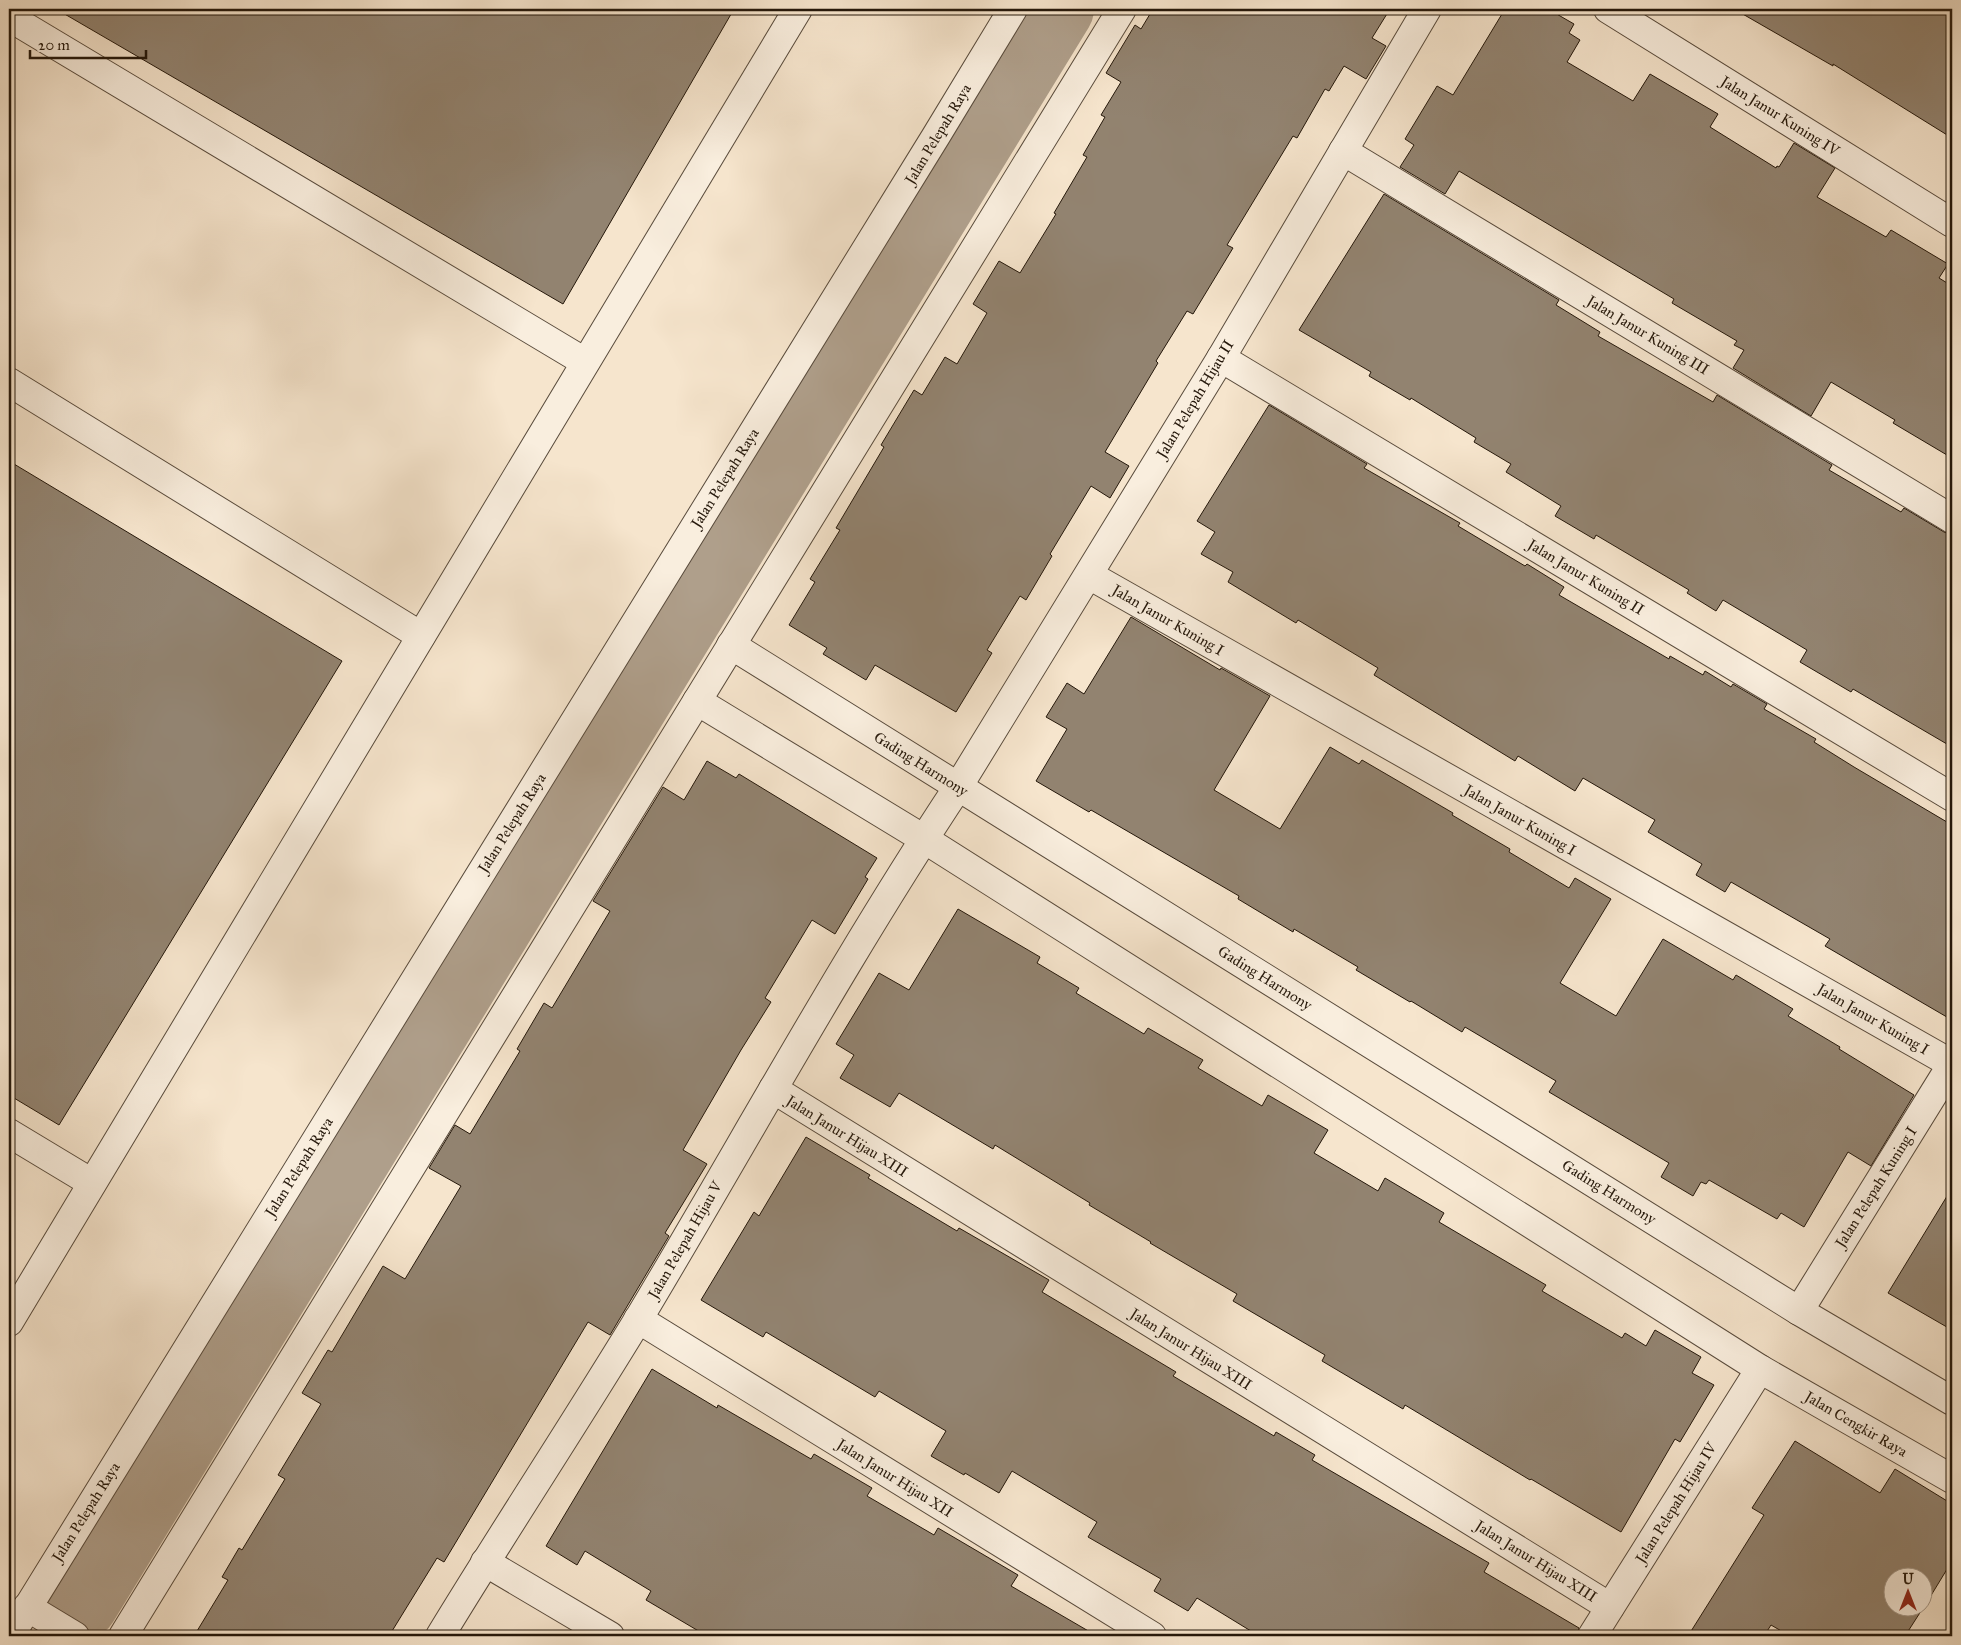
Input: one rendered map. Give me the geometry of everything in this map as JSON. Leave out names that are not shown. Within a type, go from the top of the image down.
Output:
[{"type":"street","points":[[10,1315],[92,1183],[798,9]]},
{"type":"street","name":"Jalan Pelepah Raya","points":[[10,1636],[1013,9]]},
{"type":"street","points":[[123,1636],[1122,9]]},
{"type":"street","name":"Jalan Pelepah Hijau II","points":[[924,839],[1089,575],[1427,9]]},
{"type":"street","name":"Jalan Janur Kuning IV","points":[[1608,9],[1952,224]]},
{"type":"street","points":[[9,18],[586,362]]},
{"type":"street","name":"Jalan Janur Kuning III","points":[[1343,151],[1950,511]]},
{"type":"street","name":"Jalan Janur Kuning II","points":[[1220,358],[1952,797]]},
{"type":"street","points":[[9,382],[421,636]]},
{"type":"street","name":"Jalan Janur Kuning I","points":[[1089,575],[1952,1064]]},
{"type":"street","name":"Gading Harmony","points":[[731,645],[1799,1311]]},
{"type":"street","points":[[697,701],[924,839],[1760,1369]]},
{"type":"street","name":"Jalan Pelepah Hijau V","points":[[440,1636],[638,1320],[773,1089],[924,839]]},
{"type":"street","name":"Jalan Pelepah Kuning I","points":[[1799,1311],[1952,1064]]},
{"type":"street","name":"Jalan Janur Hijau XIII","points":[[773,1089],[1610,1607]]},
{"type":"street","points":[[9,1133],[92,1183]]},
{"type":"street","points":[[1799,1311],[1952,1402]]},
{"type":"street","name":"Jalan Janur Hijau XII","points":[[638,1320],[1152,1636]]},
{"type":"street","name":"Jalan Cengkir Raya","points":[[1760,1369],[1952,1479]]},
{"type":"street","name":"Jalan Pelepah Hijau IV","points":[[1592,1636],[1760,1369]]},
{"type":"street","points":[[485,1562],[610,1636]]},
{"type":"street","points":[[27,1607],[75,1636]]},
{"type":"building","points":[[56,9],[734,9],[563,304]]},
{"type":"building","points":[[1153,9],[1390,9],[1372,38],[1386,46],[1366,79],[1344,66],[1329,91],[1325,89],[1297,138],[1293,136],[1227,245],[1233,248],[1193,314],[1187,311],[1156,361],[1158,363],[1105,452],[1129,466],[1110,498],[1091,486],[1050,554],[1052,556],[1026,600],[1020,596],[987,650],[992,653],[956,712],[875,665],[866,680],[823,654],[827,648],[789,625],[815,582],[810,579],[840,530],[836,528],[884,447],[881,445],[914,390],[922,395],[945,357],[957,364],[987,313],[973,304],[999,261],[1020,273],[1056,214],[1054,213],[1087,157],[1083,155],[1105,117],[1101,115],[1121,82],[1106,73],[1135,25],[1141,29]]},
{"type":"building","points":[[1505,9],[1548,9],[1574,24],[1569,33],[1580,40],[1567,62],[1633,101],[1650,74],[1718,114],[1710,127],[1776,168],[1777,166],[1779,167],[1794,143],[1835,168],[1817,197],[1886,237],[1891,230],[1948,264],[1939,278],[1952,286],[1952,458],[1893,423],[1895,420],[1831,382],[1811,416],[1733,368],[1744,350],[1734,345],[1737,341],[1672,303],[1674,299],[1459,171],[1445,194],[1400,167],[1414,145],[1405,139],[1437,86],[1453,95]]},
{"type":"building","points":[[1734,9],[1952,9],[1952,138],[1833,64],[1833,66]]},
{"type":"building","points":[[1384,194],[1559,300],[1556,305],[1600,332],[1598,336],[1713,402],[1717,395],[1832,465],[1829,470],[1901,512],[1904,508],[1952,535],[1952,747],[1853,689],[1851,692],[1800,662],[1807,650],[1723,600],[1716,611],[1687,593],[1689,590],[1596,535],[1594,539],[1555,516],[1561,506],[1506,472],[1511,464],[1474,442],[1476,438],[1411,398],[1410,400],[1369,376],[1371,372],[1299,330]]},
{"type":"building","points":[[1269,405],[1367,464],[1364,468],[1460,523],[1458,526],[1564,587],[1559,595],[1669,659],[1670,656],[1703,675],[1705,671],[1731,687],[1733,684],[1767,704],[1764,709],[1816,739],[1814,742],[1952,825],[1952,1020],[1825,946],[1830,939],[1731,882],[1725,892],[1696,875],[1702,864],[1648,832],[1655,820],[1583,778],[1575,791],[1518,756],[1515,761],[1374,675],[1378,668],[1298,620],[1296,623],[1228,582],[1233,572],[1201,554],[1215,532],[1197,521]]},
{"type":"building","points":[[9,461],[342,661],[59,1125],[9,1095]]},
{"type":"building","points":[[1131,617],[1220,670],[1221,668],[1270,696],[1214,790],[1280,829],[1330,747],[1359,764],[1362,760],[1453,813],[1452,815],[1510,849],[1509,852],[1569,888],[1575,878],[1611,899],[1560,983],[1616,1016],[1663,939],[1733,980],[1736,975],[1793,1009],[1788,1016],[1914,1095],[1871,1166],[1848,1152],[1804,1227],[1781,1213],[1777,1219],[1709,1180],[1706,1184],[1701,1182],[1693,1196],[1661,1177],[1669,1163],[1549,1092],[1556,1081],[1465,1027],[1462,1032],[1410,1002],[1356,970],[1358,967],[1294,929],[1293,932],[1238,899],[1239,896],[1091,810],[1089,812],[1036,781],[1067,729],[1046,717],[1067,683],[1084,694]]},
{"type":"building","points":[[707,761],[736,778],[739,774],[877,858],[865,877],[868,879],[835,934],[812,920],[765,998],[771,1002],[683,1150],[707,1164],[665,1233],[669,1236],[610,1335],[588,1322],[444,1562],[437,1558],[389,1636],[194,1636],[228,1580],[222,1577],[239,1548],[242,1550],[285,1479],[278,1475],[321,1404],[302,1393],[328,1350],[332,1352],[383,1266],[405,1279],[461,1186],[429,1168],[455,1125],[470,1134],[520,1051],[517,1049],[544,1003],[552,1008],[610,911],[593,901],[663,787],[684,800]]},
{"type":"building","points":[[958,909],[1040,957],[1037,963],[1079,988],[1076,993],[1144,1034],[1148,1028],[1203,1060],[1198,1068],[1262,1106],[1268,1095],[1328,1130],[1314,1153],[1378,1191],[1385,1178],[1444,1213],[1439,1222],[1546,1285],[1542,1291],[1622,1338],[1625,1333],[1646,1346],[1655,1330],[1701,1357],[1692,1373],[1714,1385],[1680,1442],[1675,1439],[1621,1532],[1405,1405],[1403,1409],[1322,1361],[1325,1355],[1233,1301],[1237,1294],[1150,1243],[1089,1205],[1090,1203],[995,1145],[993,1149],[899,1093],[890,1107],[840,1078],[854,1055],[836,1044],[879,973],[909,990]]},
{"type":"building","points":[[806,1137],[870,1175],[868,1178],[957,1231],[959,1228],[1049,1280],[1042,1292],[1176,1372],[1173,1376],[1274,1436],[1276,1432],[1315,1455],[1312,1460],[1489,1563],[1484,1572],[1579,1628],[1577,1636],[1259,1636],[1197,1598],[1188,1611],[1154,1591],[1161,1579],[1088,1537],[1097,1522],[1012,1471],[999,1493],[931,1456],[946,1431],[879,1391],[875,1397],[766,1332],[763,1337],[701,1300],[754,1212],[759,1216]]},
{"type":"building","points":[[1952,1188],[1952,1330],[1888,1293]]},
{"type":"building","points":[[652,1369],[717,1408],[718,1405],[811,1459],[814,1454],[872,1488],[867,1496],[934,1535],[938,1528],[1018,1575],[1011,1586],[1097,1636],[707,1636],[646,1600],[651,1591],[585,1551],[577,1565],[546,1546]]},
{"type":"building","points":[[1795,1441],[1880,1493],[1895,1469],[1952,1504],[1952,1561],[1934,1591],[1934,1568],[1884,1568],[1884,1618],[1917,1618],[1905,1636],[1790,1636],[1771,1625],[1764,1636],[1688,1636],[1764,1515],[1752,1508]]},
{"type":"waterway","points":[[83,1604],[1059,9]]}]
